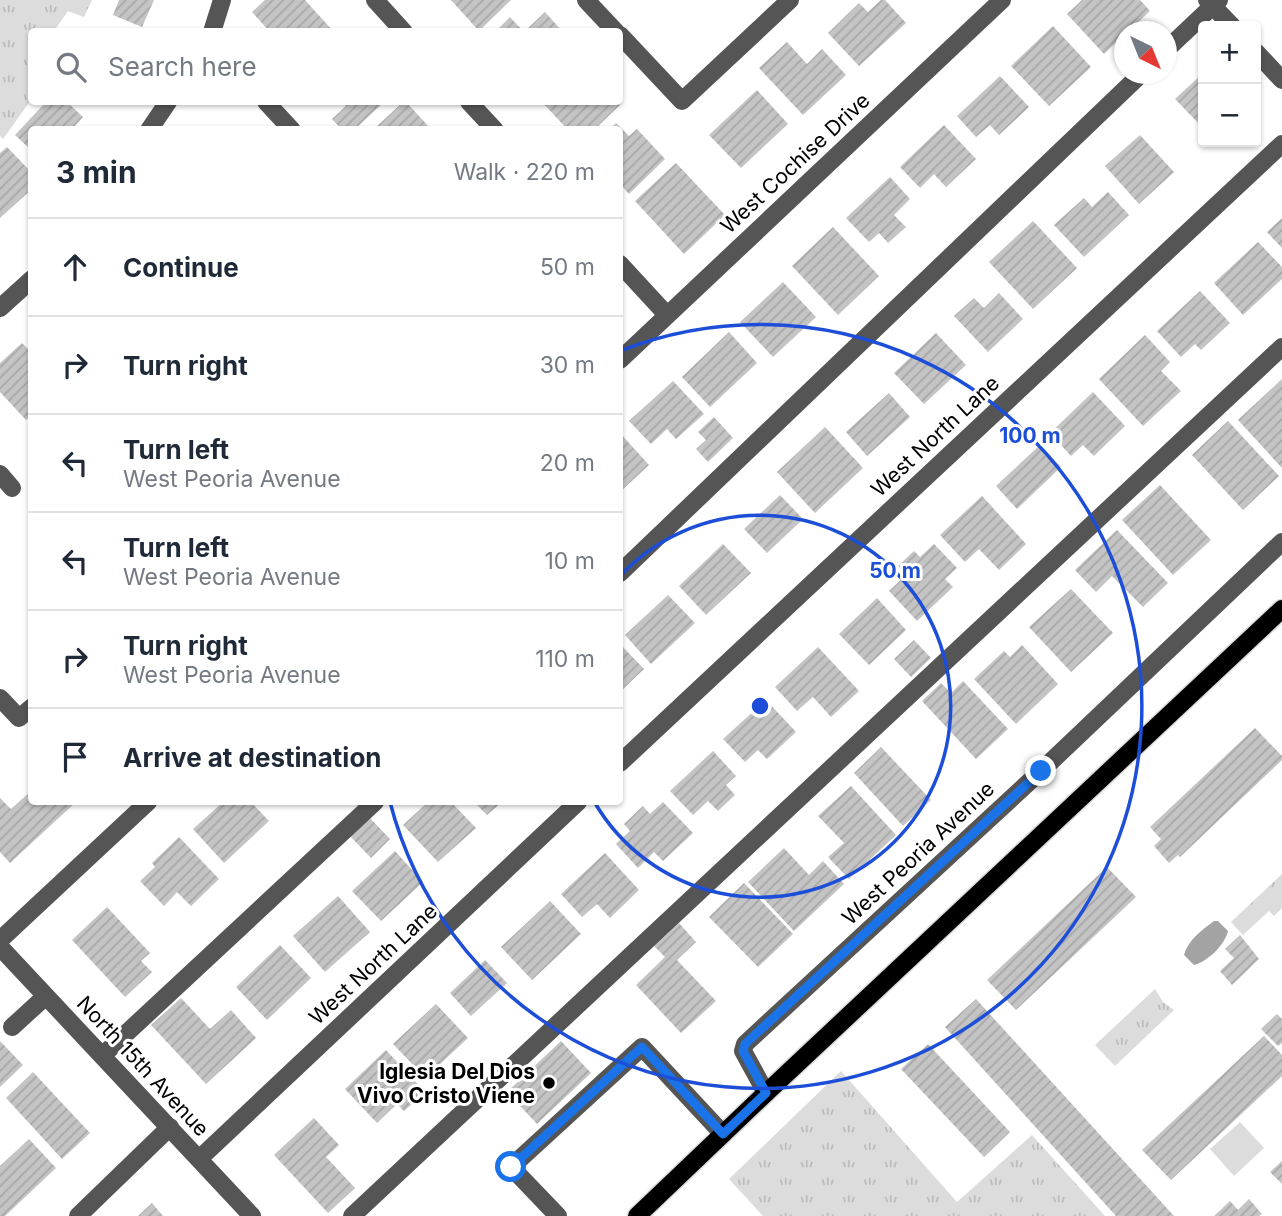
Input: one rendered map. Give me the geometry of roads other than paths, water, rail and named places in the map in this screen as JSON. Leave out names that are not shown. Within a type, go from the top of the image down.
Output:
[{"type":"main road","points":[[637,1216],[1282,609]]},
{"type":"street","points":[[213,28],[222,0]]},
{"type":"street","points":[[375,0],[400,28]]},
{"type":"street","points":[[586,0],[613,28]]},
{"type":"street","points":[[623,38],[682,101],[790,0]]},
{"type":"street","name":"West Cochise Drive","points":[[623,357],[1002,0]]},
{"type":"street","points":[[1177,40],[1213,2],[1228,21]]},
{"type":"street","points":[[1261,57],[1282,80]]},
{"type":"street","points":[[623,570],[1132,84]]},
{"type":"street","points":[[152,126],[166,105]]},
{"type":"street","points":[[269,105],[288,126]]},
{"type":"street","points":[[472,105],[491,126]]},
{"type":"street","name":"West North Lane","points":[[623,760],[1282,144]]},
{"type":"street","points":[[623,267],[667,315]]},
{"type":"street","points":[[0,308],[28,286]]},
{"type":"street","points":[[352,1216],[1282,347]]},
{"type":"street","name":"West Peoria Avenue","points":[[766,1093],[743,1051],[745,1044],[1041,771],[1282,542]]},
{"type":"street","points":[[0,698],[19,719],[28,711]]},
{"type":"street","points":[[0,940],[145,805]]},
{"type":"street","points":[[103,1055],[372,805]]},
{"type":"street","name":"West North Lane","points":[[199,1159],[575,805]]},
{"type":"street","name":"North 15th Avenue","points":[[0,947],[252,1216]]},
{"type":"street","points":[[12,1027],[46,996]]},
{"type":"street","points":[[558,1216],[511,1167],[642,1047],[723,1134]]},
{"type":"street","points":[[78,1216],[170,1128]]},
{"type":"place","name":"Iglesia Del Dios Vivo Cristo Viene","points":[[549,1083]]}]
